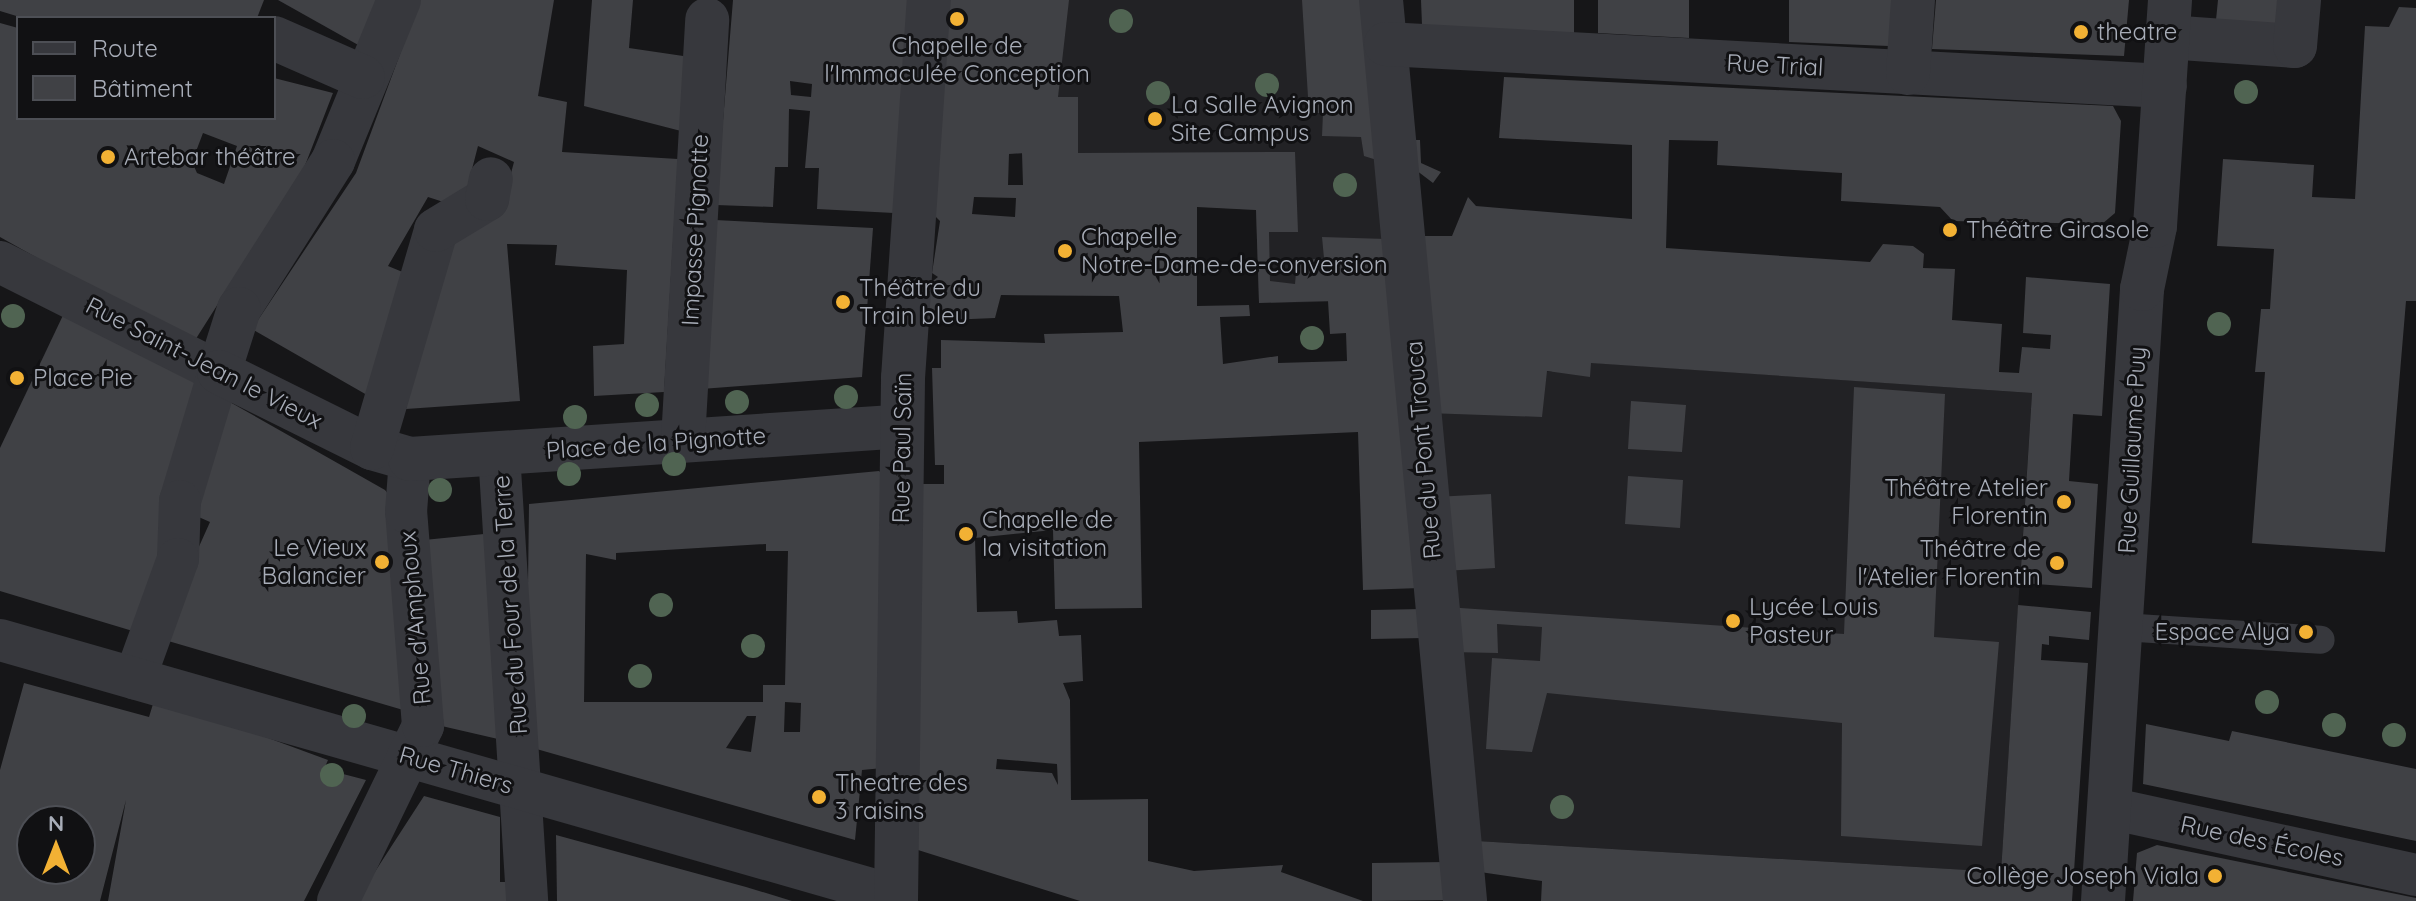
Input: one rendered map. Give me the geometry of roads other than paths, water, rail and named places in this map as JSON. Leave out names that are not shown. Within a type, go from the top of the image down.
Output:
[{"type":"street","points":[[135,678],[178,559],[180,501],[239,309],[333,161],[363,77],[399,0]]},
{"type":"street","name":"Rue Paul Saïn","points":[[901,899],[901,426],[929,0]]},
{"type":"street","name":"Rue du Pont Trouca","points":[[1381,0],[1465,901]]},
{"type":"street","points":[[1908,73],[1913,0]]},
{"type":"street","points":[[2168,19],[2295,46],[2299,0]]},
{"type":"street","name":"Rue Guillaume Puy","points":[[2103,901],[2142,289],[2155,226],[2168,19]]},
{"type":"street","name":"Impasse Pignotte","points":[[683,440],[707,20]]},
{"type":"street","points":[[276,39],[363,77]]},
{"type":"street","name":"Rue Trial","points":[[1386,44],[2165,86]]},
{"type":"street","points":[[391,454],[436,230],[487,199],[491,179]]},
{"type":"street","name":"Rue Saint-Jean le Vieux","points":[[0,262],[391,454]]},
{"type":"street","name":"Place de la Pignotte","points":[[391,454],[499,453],[901,426]]},
{"type":"street","name":"Rue du Four de la Terre","points":[[499,453],[527,901]]},
{"type":"street","name":"Rue d'Amphoux","points":[[338,901],[411,757],[423,726],[424,676],[406,512],[391,454]]},
{"type":"street","name":"Rue Thiers","points":[[0,640],[901,899]]},
{"type":"street","name":"Rue des Écoles","points":[[2109,808],[2416,875]]},
{"type":"lane","points":[[2122,627],[2321,640]]},
{"type":"place","name":"Chapelle de l'Immaculée Conception","points":[[957,19]]},
{"type":"place","name":"theatre","points":[[2081,32]]},
{"type":"place","name":"La Salle Avignon Site Campus","points":[[1155,119]]},
{"type":"place","name":"Artebar théâtre","points":[[108,157]]},
{"type":"place","name":"Théâtre Girasole","points":[[1950,230]]},
{"type":"place","name":"Chapelle Notre-Dame-de-conversion","points":[[1065,251]]},
{"type":"place","name":"Théâtre du Train bleu","points":[[843,302]]},
{"type":"place","name":"Place Pie","points":[[17,378]]},
{"type":"place","name":"Théâtre Atelier Florentin","points":[[2064,502]]},
{"type":"place","name":"Chapelle de la visitation","points":[[966,534]]},
{"type":"place","name":"Le Vieux Balancier","points":[[382,562]]},
{"type":"place","name":"Théâtre de l'Atelier Florentin","points":[[2057,563]]},
{"type":"place","name":"Lycée Louis Pasteur","points":[[1733,621]]},
{"type":"place","name":"Espace Alya","points":[[2306,632]]},
{"type":"place","name":"Theatre des 3 raisins","points":[[819,797]]},
{"type":"place","name":"Collège Joseph Viala","points":[[2215,876]]}]
